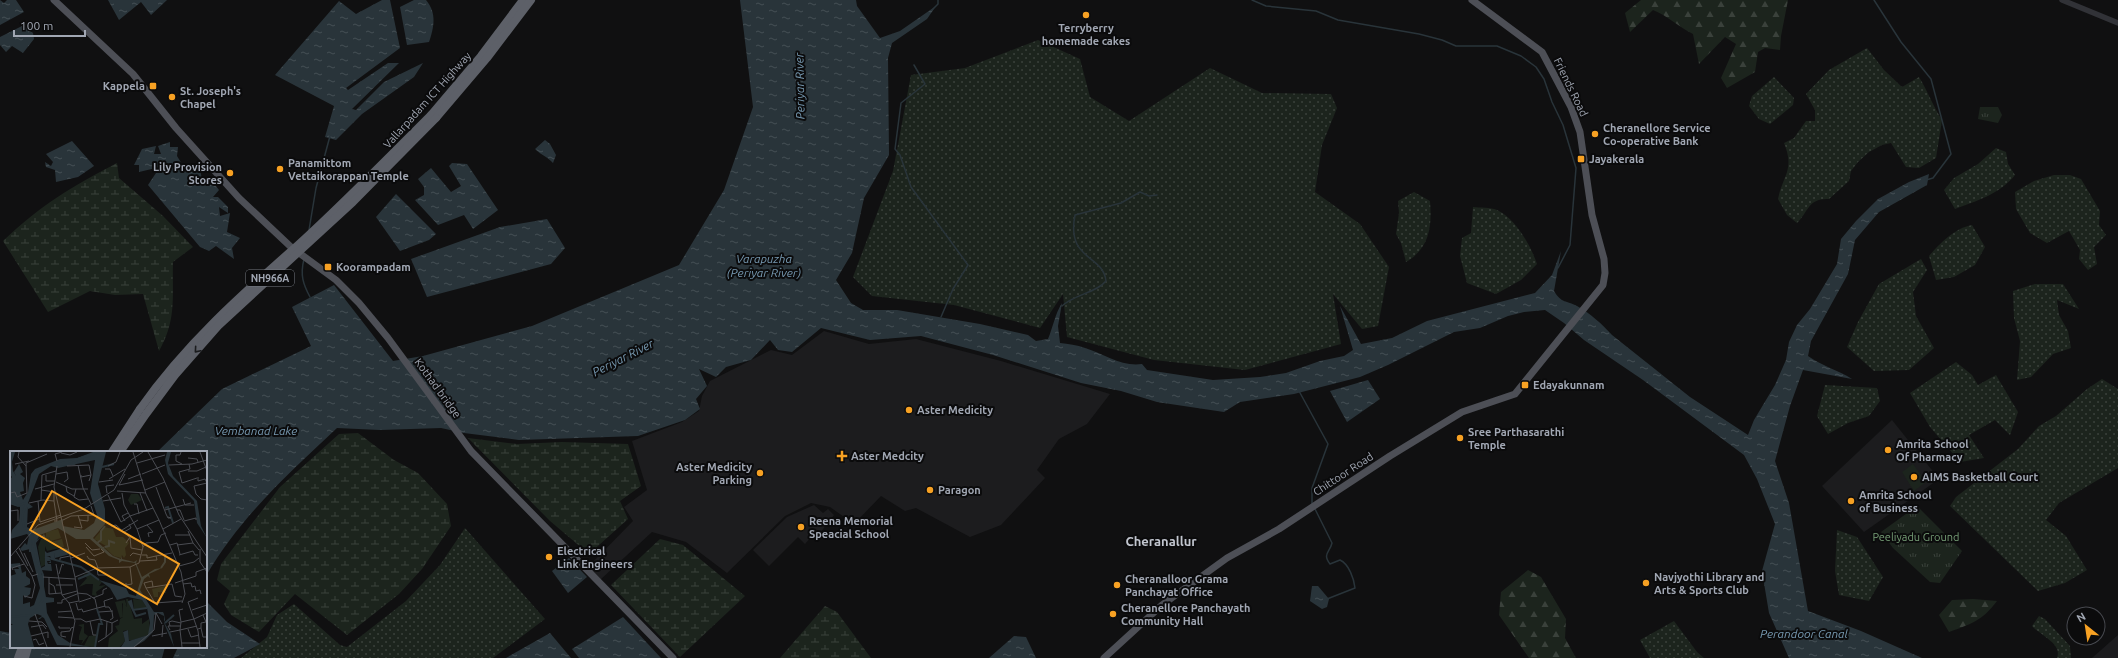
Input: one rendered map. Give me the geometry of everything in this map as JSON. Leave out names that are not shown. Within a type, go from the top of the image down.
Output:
[{"type":"highway","name":"Vallarpadam ICT Highway","points":[[113,451],[153,390],[189,347],[237,298],[370,178],[433,117],[523,0]]},
{"type":"highway","name":"Vallarpadam ICT Highway","points":[[121,451],[175,375],[218,326],[251,294],[353,202],[473,76],[533,1]]},
{"type":"highway","points":[[18,658],[22,648]]},
{"type":"highway","points":[[25,658],[28,648]]},
{"type":"main road","name":"Kothad bridge","points":[[54,0],[134,74],[181,134],[239,198],[290,247],[336,280],[359,303],[388,338],[471,451],[673,658]]},
{"type":"main road","name":"Friends Road","points":[[1472,0],[1542,52],[1571,107],[1580,132],[1592,216],[1605,267],[1603,285],[1586,307]]},
{"type":"main road","name":"Chittoor Road","points":[[1104,658],[1162,605],[1227,558],[1279,529],[1462,412],[1515,394],[1586,307]]},
{"type":"street","points":[[2062,0],[2118,23]]},
{"type":"shaded area","name":"Aster Medcity","points":[[824,331],[869,344],[916,339],[1001,361],[1110,394],[1087,424],[1059,439],[1037,470],[1045,478],[1001,525],[970,537],[916,508],[905,511],[881,496],[854,524],[830,507],[811,503],[785,516],[727,573],[686,542],[652,532],[600,580],[588,567],[633,521],[624,507],[647,490],[632,441],[682,422],[699,411],[702,396],[710,381],[771,350],[792,355]]},
{"type":"shaded area","name":"Amrita School Of Pharmacy","points":[[1892,420],[1939,479],[1864,532],[1822,486]]},
{"type":"shaded area","name":"Reena Memorial Speacial School","points":[[814,505],[823,513],[828,509],[834,515],[816,538],[812,536],[805,544],[798,537],[769,566],[753,550],[787,517]]},
{"type":"shaded area","points":[[2118,635],[2118,658],[2092,658],[2106,646]]},
{"type":"green space","points":[[1641,0],[1788,0],[1781,36],[1780,50],[1765,48],[1758,52],[1755,72],[1727,88],[1721,78],[1736,44],[1725,37],[1699,64],[1693,34],[1658,12],[1653,10],[1630,32],[1625,13]]},
{"type":"green space","points":[[1038,40],[1080,59],[1090,97],[1129,121],[1210,68],[1262,93],[1331,94],[1337,108],[1322,145],[1315,192],[1360,224],[1389,267],[1378,326],[1362,329],[1333,294],[1341,344],[1245,370],[1154,360],[1067,337],[1063,294],[1040,328],[954,305],[872,296],[853,277],[893,171],[911,75],[965,68]]},
{"type":"green space","points":[[1867,48],[1884,70],[1902,87],[1919,77],[1942,120],[1936,158],[1919,168],[1906,167],[1891,143],[1882,145],[1869,152],[1858,162],[1851,171],[1849,181],[1829,199],[1822,199],[1813,203],[1797,223],[1787,215],[1778,199],[1788,166],[1787,152],[1784,143],[1794,138],[1806,121],[1815,121],[1815,110],[1806,94],[1829,70]]},
{"type":"green space","points":[[1774,77],[1794,98],[1793,105],[1770,124],[1759,119],[1749,106],[1752,96]]},
{"type":"green space","points":[[1980,107],[1998,107],[2002,115],[1998,123],[1978,119]]},
{"type":"green space","points":[[1996,148],[2006,152],[2008,164],[2015,175],[2009,182],[1995,192],[1955,209],[1944,190],[1954,178],[1978,164]]},
{"type":"green space","points":[[117,163],[119,178],[163,216],[193,247],[173,262],[173,297],[171,318],[169,329],[159,351],[143,294],[115,295],[90,291],[48,312],[3,241],[30,217],[57,198],[85,180]]},
{"type":"green space","points":[[2054,175],[2070,175],[2081,179],[2100,211],[2099,225],[2106,235],[2094,247],[2097,264],[2088,270],[2079,259],[2080,250],[2069,231],[2047,243],[2030,233],[2016,209],[2015,192],[2034,181]]},
{"type":"green space","points":[[1414,192],[1430,201],[1430,228],[1425,243],[1414,256],[1406,262],[1401,243],[1396,234],[1399,213],[1398,201]]},
{"type":"green space","points":[[1473,207],[1494,209],[1510,219],[1522,233],[1537,264],[1521,280],[1496,294],[1467,283],[1460,256],[1462,238],[1471,233]]},
{"type":"green space","points":[[1972,225],[1985,247],[1975,265],[1954,277],[1936,280],[1929,256],[1943,241],[1954,233],[1960,229]]},
{"type":"green space","points":[[1921,259],[1927,270],[1913,292],[1916,316],[1934,348],[1909,370],[1874,371],[1847,347],[1858,322],[1879,284]]},
{"type":"green space","points":[[2035,284],[2063,284],[2079,309],[2057,300],[2059,315],[2068,331],[2071,348],[2053,354],[2031,377],[2017,380],[2020,341],[2014,318],[2013,291]]},
{"type":"green space","points":[[1956,362],[1972,375],[1978,385],[1996,375],[2018,412],[2010,435],[1995,420],[1969,435],[1984,458],[1960,462],[1930,427],[1910,393]]},
{"type":"green space","points":[[2102,379],[2118,389],[2118,468],[2059,503],[2046,520],[2066,536],[2087,570],[2065,583],[2038,591],[1950,506],[1956,497],[2018,449],[2039,426],[2056,416],[2087,389]]},
{"type":"green space","points":[[1825,385],[1877,388],[1880,401],[1869,416],[1848,423],[1828,434],[1817,416]]},
{"type":"green space","points":[[358,433],[394,460],[418,473],[447,504],[451,526],[422,569],[399,594],[347,635],[295,594],[259,632],[231,615],[224,604],[230,591],[217,580],[221,564],[280,487],[339,434]]},
{"type":"green space","points":[[468,438],[517,444],[562,442],[628,444],[641,486],[620,501],[628,519],[589,554],[550,521]]},
{"type":"green space","name":"AIMS Basketball Court","points":[[1913,464],[1926,482],[1914,491],[1902,472]]},
{"type":"green space","name":"Peeliyadu Ground","points":[[1917,506],[1962,551],[1940,583],[1930,582],[1893,548],[1881,532]]},
{"type":"green space","points":[[465,528],[545,619],[493,658],[241,658],[267,637],[277,615],[294,604],[340,645],[347,647],[406,601],[440,565]]},
{"type":"green space","points":[[1837,530],[1857,537],[1883,577],[1869,601],[1839,595],[1835,571]]},
{"type":"green space","points":[[660,539],[683,545],[745,596],[680,657],[611,585]]},
{"type":"green space","points":[[1528,570],[1541,577],[1566,619],[1565,638],[1576,658],[1529,658],[1499,615],[1501,592]]},
{"type":"green space","points":[[1973,599],[1997,601],[1992,608],[1976,621],[1949,632],[1939,615],[1952,600]]},
{"type":"green space","points":[[825,606],[837,612],[871,658],[780,658]]},
{"type":"green space","points":[[2039,616],[2045,619],[2066,642],[2066,646],[2070,646],[2071,658],[2057,658],[2057,648],[2054,644],[2032,626]]},
{"type":"green space","points":[[1674,621],[1697,652],[1704,658],[1650,658],[1640,640]]},
{"type":"water","points":[[0,0],[4,3],[7,0],[16,0],[24,12],[0,25]]},
{"type":"water","points":[[108,0],[167,0],[151,15],[141,2],[119,20]]},
{"type":"water","points":[[382,0],[390,0],[400,48],[346,88],[348,90],[388,63],[399,63],[352,109],[356,110],[384,82],[423,63],[414,77],[362,114],[336,140],[325,137],[334,106],[275,75],[339,1],[356,14]]},
{"type":"water","points":[[414,0],[426,0],[432,10],[434,20],[429,42],[407,45],[400,7]]},
{"type":"water","points":[[740,0],[856,0],[857,6],[880,38],[900,31],[936,6],[927,19],[892,43],[888,58],[889,155],[864,198],[852,253],[836,280],[851,303],[863,310],[897,310],[980,324],[1028,335],[1036,341],[1048,339],[1062,303],[1058,326],[1060,343],[1082,347],[1127,364],[1142,364],[1147,370],[1213,380],[1260,377],[1286,373],[1320,361],[1344,356],[1353,350],[1340,306],[1361,344],[1392,338],[1427,321],[1535,293],[1552,275],[1561,251],[1554,291],[1559,298],[1587,312],[1612,335],[1690,397],[1748,435],[1754,420],[1775,385],[1786,360],[1789,342],[1797,325],[1810,309],[1837,264],[1841,239],[1856,221],[1878,199],[1909,182],[1929,174],[1927,185],[1879,212],[1855,240],[1848,274],[1811,341],[1808,356],[1852,379],[1803,370],[1790,406],[1775,461],[1789,503],[1808,611],[1861,631],[1922,658],[1789,658],[1769,613],[1762,571],[1775,524],[1757,479],[1744,455],[1643,380],[1584,340],[1564,323],[1545,310],[1524,312],[1508,316],[1480,328],[1454,332],[1388,365],[1360,377],[1294,394],[1240,402],[1224,412],[1157,402],[1121,391],[1081,383],[993,355],[921,336],[870,340],[821,328],[792,352],[778,350],[770,340],[751,360],[726,367],[716,377],[699,369],[707,386],[696,399],[700,409],[685,420],[638,436],[519,440],[464,433],[441,428],[380,430],[337,428],[283,479],[250,515],[234,534],[207,574],[207,451],[158,451],[222,389],[311,346],[292,307],[334,285],[393,361],[423,356],[532,326],[679,265],[724,190],[753,107]]},
{"type":"water","points":[[30,22],[31,28],[28,30],[33,33],[34,39],[23,53],[12,46],[6,52],[0,45],[0,37]]},
{"type":"water","points":[[545,140],[550,144],[556,155],[553,163],[535,149]]},
{"type":"water","points":[[72,141],[94,166],[78,177],[56,182],[55,170],[46,167],[45,162],[51,166],[53,162],[46,154]]},
{"type":"water","points":[[170,142],[170,147],[178,147],[177,156],[185,169],[191,171],[192,165],[199,164],[203,185],[212,181],[219,190],[213,197],[218,197],[228,207],[228,213],[219,207],[220,216],[230,213],[227,232],[240,238],[232,248],[234,259],[216,246],[209,251],[200,247],[148,185],[160,167],[139,172],[139,165],[134,165],[142,149],[156,146],[154,154],[161,154],[158,146]]},
{"type":"water","points":[[452,163],[467,164],[498,210],[473,229],[464,215],[438,225],[415,200],[424,195],[424,187],[418,179],[431,168],[451,192],[461,186],[449,166]]},
{"type":"water","points":[[396,194],[436,234],[429,240],[400,251],[376,217]]},
{"type":"water","points":[[547,219],[565,248],[551,264],[427,297],[411,259],[500,227]]},
{"type":"water","points":[[1368,380],[1380,399],[1347,422],[1330,391]]},
{"type":"water","points":[[569,558],[587,577],[568,593],[552,571]]},
{"type":"water","points":[[1312,586],[1318,586],[1329,599],[1327,607],[1322,609],[1310,601]]},
{"type":"water","points":[[207,602],[227,622],[260,644],[234,658],[173,658],[178,648],[207,648]]},
{"type":"water","points":[[623,617],[661,658],[579,658],[572,649]]},
{"type":"water","points":[[0,631],[10,633],[10,648],[165,648],[162,658],[0,658]]},
{"type":"water","points":[[550,633],[571,658],[506,658]]},
{"type":"water","points":[[1014,636],[1026,637],[1036,658],[989,658]]},
{"type":"waterway","points":[[933,9],[938,4],[938,0]]},
{"type":"waterway","points":[[1252,0],[1266,6],[1316,11],[1338,20],[1419,34],[1442,40],[1456,46],[1497,46],[1521,56],[1536,67],[1544,79],[1552,102],[1563,125],[1576,168],[1570,245],[1558,268]]},
{"type":"waterway","points":[[1874,0],[1901,42],[1931,79],[1951,154],[1933,178],[1926,180]]},
{"type":"waterway","points":[[914,65],[925,84],[901,103],[895,149],[900,155],[911,187],[968,265],[953,289],[941,317]]},
{"type":"waterway","points":[[309,230],[316,188],[330,136]]},
{"type":"waterway","points":[[1062,306],[1067,302],[1097,288],[1106,281],[1099,266],[1080,249],[1076,241],[1074,230],[1075,215],[1121,203],[1140,192],[1149,196],[1157,195]]},
{"type":"waterway","points":[[304,259],[302,270],[303,279],[310,297]]},
{"type":"waterway","points":[[1299,391],[1328,444],[1312,488],[1312,504]]},
{"type":"waterway","points":[[1315,509],[1332,543],[1327,553],[1328,561],[1330,564],[1340,560],[1343,562],[1354,580],[1355,588],[1327,599]]},
{"type":"place","name":"Terryberry homemade cakes","points":[[1086,15]]},
{"type":"place","name":"Kappela","points":[[153,86]]},
{"type":"place","name":"St. Joseph's Chapel","points":[[172,97]]},
{"type":"place","name":"Cheranellore Service Co-operative Bank","points":[[1595,134]]},
{"type":"place","name":"Jayakerala","points":[[1581,159]]},
{"type":"place","name":"Panamittom Vettaikorappan Temple","points":[[280,169]]},
{"type":"place","name":"Lily Provision Stores","points":[[230,173]]},
{"type":"place","name":"Koorampadam","points":[[328,267]]},
{"type":"place","name":"Edayakunnam","points":[[1525,385]]},
{"type":"place","name":"Aster Medicity","points":[[909,410]]},
{"type":"place","name":"Sree Parthasarathi Temple","points":[[1460,438]]},
{"type":"place","name":"Amrita School Of Pharmacy","points":[[1888,450]]},
{"type":"place","name":"Aster Medcity","points":[[842,456]]},
{"type":"place","name":"Aster Medicity Parking","points":[[760,473]]},
{"type":"place","name":"AIMS Basketball Court","points":[[1914,477]]},
{"type":"place","name":"Paragon","points":[[930,490]]},
{"type":"place","name":"Amrita School of Business","points":[[1851,501]]},
{"type":"place","name":"Reena Memorial Speacial School","points":[[801,527]]},
{"type":"place","name":"Electrical Link Engineers","points":[[549,557]]},
{"type":"place","name":"Navjyothi Library and Arts & Sports Club","points":[[1646,583]]},
{"type":"place","name":"Cheranalloor Grama Panchayat Office","points":[[1117,585]]},
{"type":"place","name":"Cheranellore Panchayath Community Hall","points":[[1113,614]]},
{"type":"district","name":"Cheranallur","points":[[1161,541]]},
{"type":"water label","name":"Periyar River","points":[[800,86]]},
{"type":"water label","name":"Varapuzha (Periyar River)","points":[[764,266]]},
{"type":"water label","name":"Periyar River","points":[[623,358]]},
{"type":"water label","name":"Vembanad Lake","points":[[256,431]]},
{"type":"water label","name":"Perandoor Canal","points":[[1804,634]]}]
